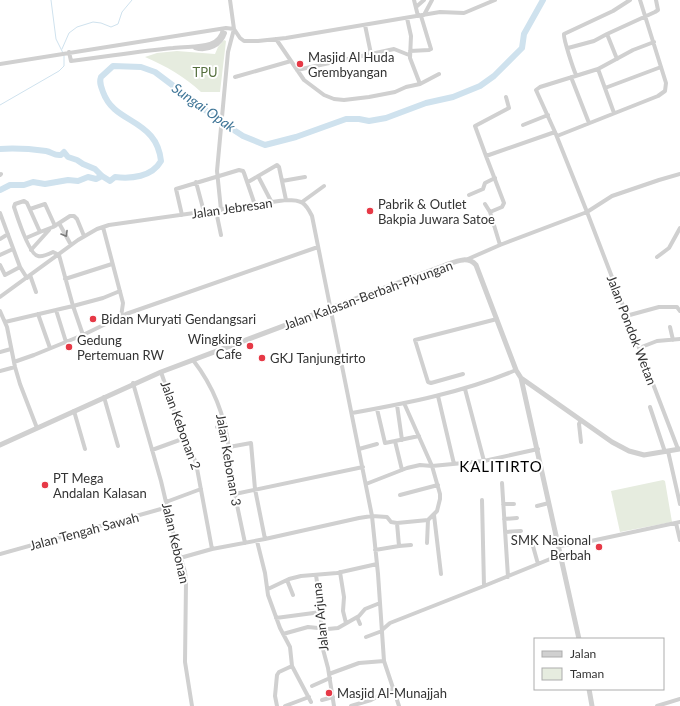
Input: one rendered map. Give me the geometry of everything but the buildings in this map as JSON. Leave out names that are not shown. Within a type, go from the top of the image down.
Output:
[{"type":"street","points":[[221,235],[216,176],[228,52],[234,29],[230,0]]},
{"type":"street","points":[[297,70],[394,49],[409,53],[431,49],[421,15],[414,0]]},
{"type":"street","points":[[416,7],[424,0]]},
{"type":"street","points":[[421,15],[432,0]]},
{"type":"street","points":[[234,29],[240,38],[244,40],[258,41],[440,12],[464,13],[495,0]]},
{"type":"street","points":[[589,123],[573,76],[568,48],[563,37],[565,32],[613,11],[630,0]]},
{"type":"street","points":[[486,156],[589,123],[663,94],[666,86],[654,42],[640,0]]},
{"type":"street","points":[[568,48],[586,44],[657,12],[658,8],[656,0]]},
{"type":"street","points":[[407,18],[411,36],[409,53],[420,83]]},
{"type":"street","points":[[365,25],[371,54]]},
{"type":"street","points":[[0,64],[224,28],[234,29]]},
{"type":"street","points":[[67,53],[71,61],[193,46],[200,49],[212,48],[223,38],[224,28]]},
{"type":"street","points":[[607,34],[617,59]]},
{"type":"street","points":[[276,39],[304,80],[318,91],[334,99],[363,98],[388,94],[420,83],[439,74]]},
{"type":"street","points":[[573,76],[598,69],[636,49],[654,42]]},
{"type":"street","points":[[235,77],[291,61]]},
{"type":"street","points":[[605,88],[661,67]]},
{"type":"street","points":[[598,69],[614,113]]},
{"type":"street","name":"Jalan Pondok Wetan","points":[[573,76],[537,89],[537,93],[556,134],[679,449]]},
{"type":"street","points":[[490,212],[502,207],[504,204],[475,126],[509,108],[506,97]]},
{"type":"street","points":[[524,125],[548,115]]},
{"type":"street","points":[[248,182],[277,165],[286,200]]},
{"type":"street","points":[[182,215],[176,189],[216,176],[241,170],[248,182],[255,205]]},
{"type":"street","points":[[468,259],[500,245],[587,212],[612,196],[680,174]]},
{"type":"street","points":[[258,176],[272,202]]},
{"type":"street","points":[[282,180],[305,177]]},
{"type":"street","points":[[469,195],[483,189],[485,183],[495,178]]},
{"type":"street","points":[[196,182],[204,212]]},
{"type":"street","points":[[324,186],[302,202],[312,216],[363,467],[372,516],[384,661],[398,706]]},
{"type":"street","name":"Jalan Jebresan","points":[[0,297],[84,236],[103,227],[286,200],[298,200],[302,202]]},
{"type":"street","points":[[40,232],[25,201],[19,202],[14,206],[31,250],[40,257],[53,252],[59,254],[73,306],[83,335]]},
{"type":"street","points":[[30,209],[45,204],[53,227]]},
{"type":"street","points":[[485,204],[490,212],[500,245]]},
{"type":"street","points":[[0,215],[20,267],[28,277],[36,292]]},
{"type":"street","points":[[26,238],[53,227],[66,218],[74,216],[84,236]]},
{"type":"street","points":[[59,224],[71,245]]},
{"type":"street","points":[[31,250],[53,227]]},
{"type":"street","points":[[103,227],[120,291],[122,303],[121,317]]},
{"type":"street","points":[[657,257],[669,248],[680,228]]},
{"type":"street","points":[[0,239],[8,234]]},
{"type":"street","points":[[14,362],[83,335],[121,317],[318,247]]},
{"type":"street","points":[[0,255],[13,248]]},
{"type":"street","name":"Jalan Kalasan-Berbah-Piyungan","points":[[0,445],[133,383],[443,266],[468,259],[476,264],[516,370],[521,378],[612,442],[629,451],[644,455],[679,449]]},
{"type":"street","points":[[66,279],[112,264]]},
{"type":"street","points":[[0,265],[5,275],[20,267]]},
{"type":"street","points":[[113,287],[118,285]]},
{"type":"street","points":[[3,320],[73,306],[103,298],[120,291]]},
{"type":"street","points":[[626,316],[658,307],[677,308],[680,311]]},
{"type":"street","points":[[56,310],[66,342]]},
{"type":"street","points":[[0,311],[20,384],[37,428]]},
{"type":"street","points":[[38,314],[50,348]]},
{"type":"street","points":[[464,374],[431,383],[428,382],[415,340],[497,319]]},
{"type":"street","points":[[670,327],[673,340]]},
{"type":"street","points":[[639,348],[657,341],[680,339]]},
{"type":"street","points":[[0,352],[11,349]]},
{"type":"street","name":"Jalan Kebonan 3","points":[[193,360],[208,380],[221,410],[225,424],[235,494],[245,543]]},
{"type":"street","points":[[0,371],[15,367]]},
{"type":"street","points":[[352,413],[438,396],[464,389],[516,370]]},
{"type":"street","name":"Jalan Kebonan 2","points":[[161,372],[174,410],[196,463],[212,550]]},
{"type":"street","points":[[521,378],[579,638]]},
{"type":"street","name":"Jalan Kebonan","points":[[133,383],[143,414],[180,558],[185,572],[185,662],[192,706]]},
{"type":"street","points":[[524,387],[530,384]]},
{"type":"street","points":[[464,389],[484,461]]},
{"type":"street","points":[[438,396],[454,464]]},
{"type":"street","points":[[104,397],[118,446]]},
{"type":"street","points":[[180,558],[372,516],[386,517],[392,522],[397,523],[428,520],[437,511],[440,499],[438,485],[432,466],[404,403]]},
{"type":"street","points":[[397,405],[402,440]]},
{"type":"street","points":[[650,407],[667,452],[680,504]]},
{"type":"street","points":[[377,409],[386,443],[418,436]]},
{"type":"street","points":[[74,411],[85,449]]},
{"type":"street","points":[[581,420],[579,424],[581,442]]},
{"type":"street","points":[[216,427],[225,424]]},
{"type":"street","points":[[152,450],[185,438]]},
{"type":"street","points":[[395,441],[402,470]]},
{"type":"street","points":[[229,447],[251,443],[255,489],[265,540]]},
{"type":"street","points":[[359,449],[377,444]]},
{"type":"street","points":[[366,484],[402,470],[420,465],[432,466],[484,461],[538,449]]},
{"type":"street","points":[[235,494],[363,467]]},
{"type":"street","points":[[502,483],[508,577]]},
{"type":"street","points":[[400,495],[438,485]]},
{"type":"street","points":[[166,502],[201,489]]},
{"type":"street","points":[[482,500],[484,586]]},
{"type":"street","points":[[537,506],[549,503]]},
{"type":"street","points":[[503,504],[514,504]]},
{"type":"street","name":"Jalan Tengah Sawah","points":[[0,554],[168,507]]},
{"type":"street","points":[[434,515],[442,574]]},
{"type":"street","points":[[504,519],[517,518]]},
{"type":"street","points":[[427,543],[428,520]]},
{"type":"street","points":[[559,546],[591,541],[678,522],[680,540]]},
{"type":"street","points":[[397,523],[400,546]]},
{"type":"street","points":[[505,532],[521,531]]},
{"type":"street","points":[[530,539],[538,564]]},
{"type":"street","points":[[257,541],[268,594],[276,618],[290,648],[292,666],[311,702]]},
{"type":"street","points":[[375,550],[411,545]]},
{"type":"street","points":[[366,637],[382,631],[390,623],[560,555]]},
{"type":"street","points":[[268,590],[287,580],[302,576],[340,572],[377,564]]},
{"type":"street","points":[[340,572],[344,597],[342,608],[346,624]]},
{"type":"street","name":"Jalan Arjuna","points":[[316,575],[322,622],[321,642],[334,706]]},
{"type":"street","points":[[287,580],[293,595]]},
{"type":"street","points":[[283,634],[308,628],[333,629],[346,624],[357,617],[365,609],[380,603]]},
{"type":"street","points":[[276,618],[321,612]]},
{"type":"street","points":[[357,617],[360,624]]},
{"type":"street","points":[[381,617],[390,623]]},
{"type":"street","points":[[312,686],[359,662],[384,661]]},
{"type":"street","points":[[277,706],[275,696],[277,675],[279,672],[292,666]]},
{"type":"street","points":[[351,706],[371,700],[392,689]]},
{"type":"street","points":[[589,690],[593,706]]},
{"type":"street","points":[[285,706],[309,697]]},
{"type":"street","points":[[322,700],[333,697]]},
{"type":"street","points":[[657,706],[680,699]]},
{"type":"green space","name":"TPU","points":[[224,40],[226,41],[220,92],[201,92],[175,72],[145,57],[157,53],[177,51],[215,54],[218,47]]},
{"type":"green space","points":[[663,480],[665,481],[672,522],[620,532],[611,491]]},
{"type":"waterway","points":[[51,0],[56,39],[63,53]]},
{"type":"waterway","points":[[62,49],[69,33],[77,27],[93,22],[111,27],[118,24],[122,12],[132,0]]},
{"type":"waterway","name":"Sungai Opak","points":[[0,149],[40,150],[59,155],[64,152],[68,157],[95,169],[110,181],[115,177],[128,178],[141,176],[152,171],[161,161],[155,142],[145,130],[112,107],[102,90],[100,79],[113,66],[141,67],[155,72],[220,121],[243,136],[265,145],[296,137],[346,119],[369,121],[386,118],[426,103],[453,97],[480,86],[494,76],[522,48],[524,34],[543,0]]},
{"type":"waterway","points":[[0,105],[59,71],[64,66],[64,56]]},
{"type":"waterway","points":[[0,190],[10,185],[24,185],[33,182],[45,184],[68,180],[78,181],[88,177],[96,179],[102,176]]},
{"type":"place","name":"Masjid Al Huda Grembyangan","points":[[300,64]]},
{"type":"place","name":"Pabrik & Outlet Bakpia Juwara Satoe","points":[[370,211]]},
{"type":"place","name":"Bidan Muryati Gendangsari","points":[[93,319]]},
{"type":"place","name":"Wingking Cafe","points":[[250,346]]},
{"type":"place","name":"Gedung Pertemuan RW","points":[[69,347]]},
{"type":"place","name":"GKJ Tanjungtirto","points":[[262,358]]},
{"type":"place","name":"PT Mega Andalan Kalasan","points":[[45,485]]},
{"type":"place","name":"SMK Nasional Berbah","points":[[599,547]]},
{"type":"place","name":"Masjid Al-Munajjah","points":[[329,693]]},
{"type":"district","name":"KALITIRTO","points":[[501,466]]}]
